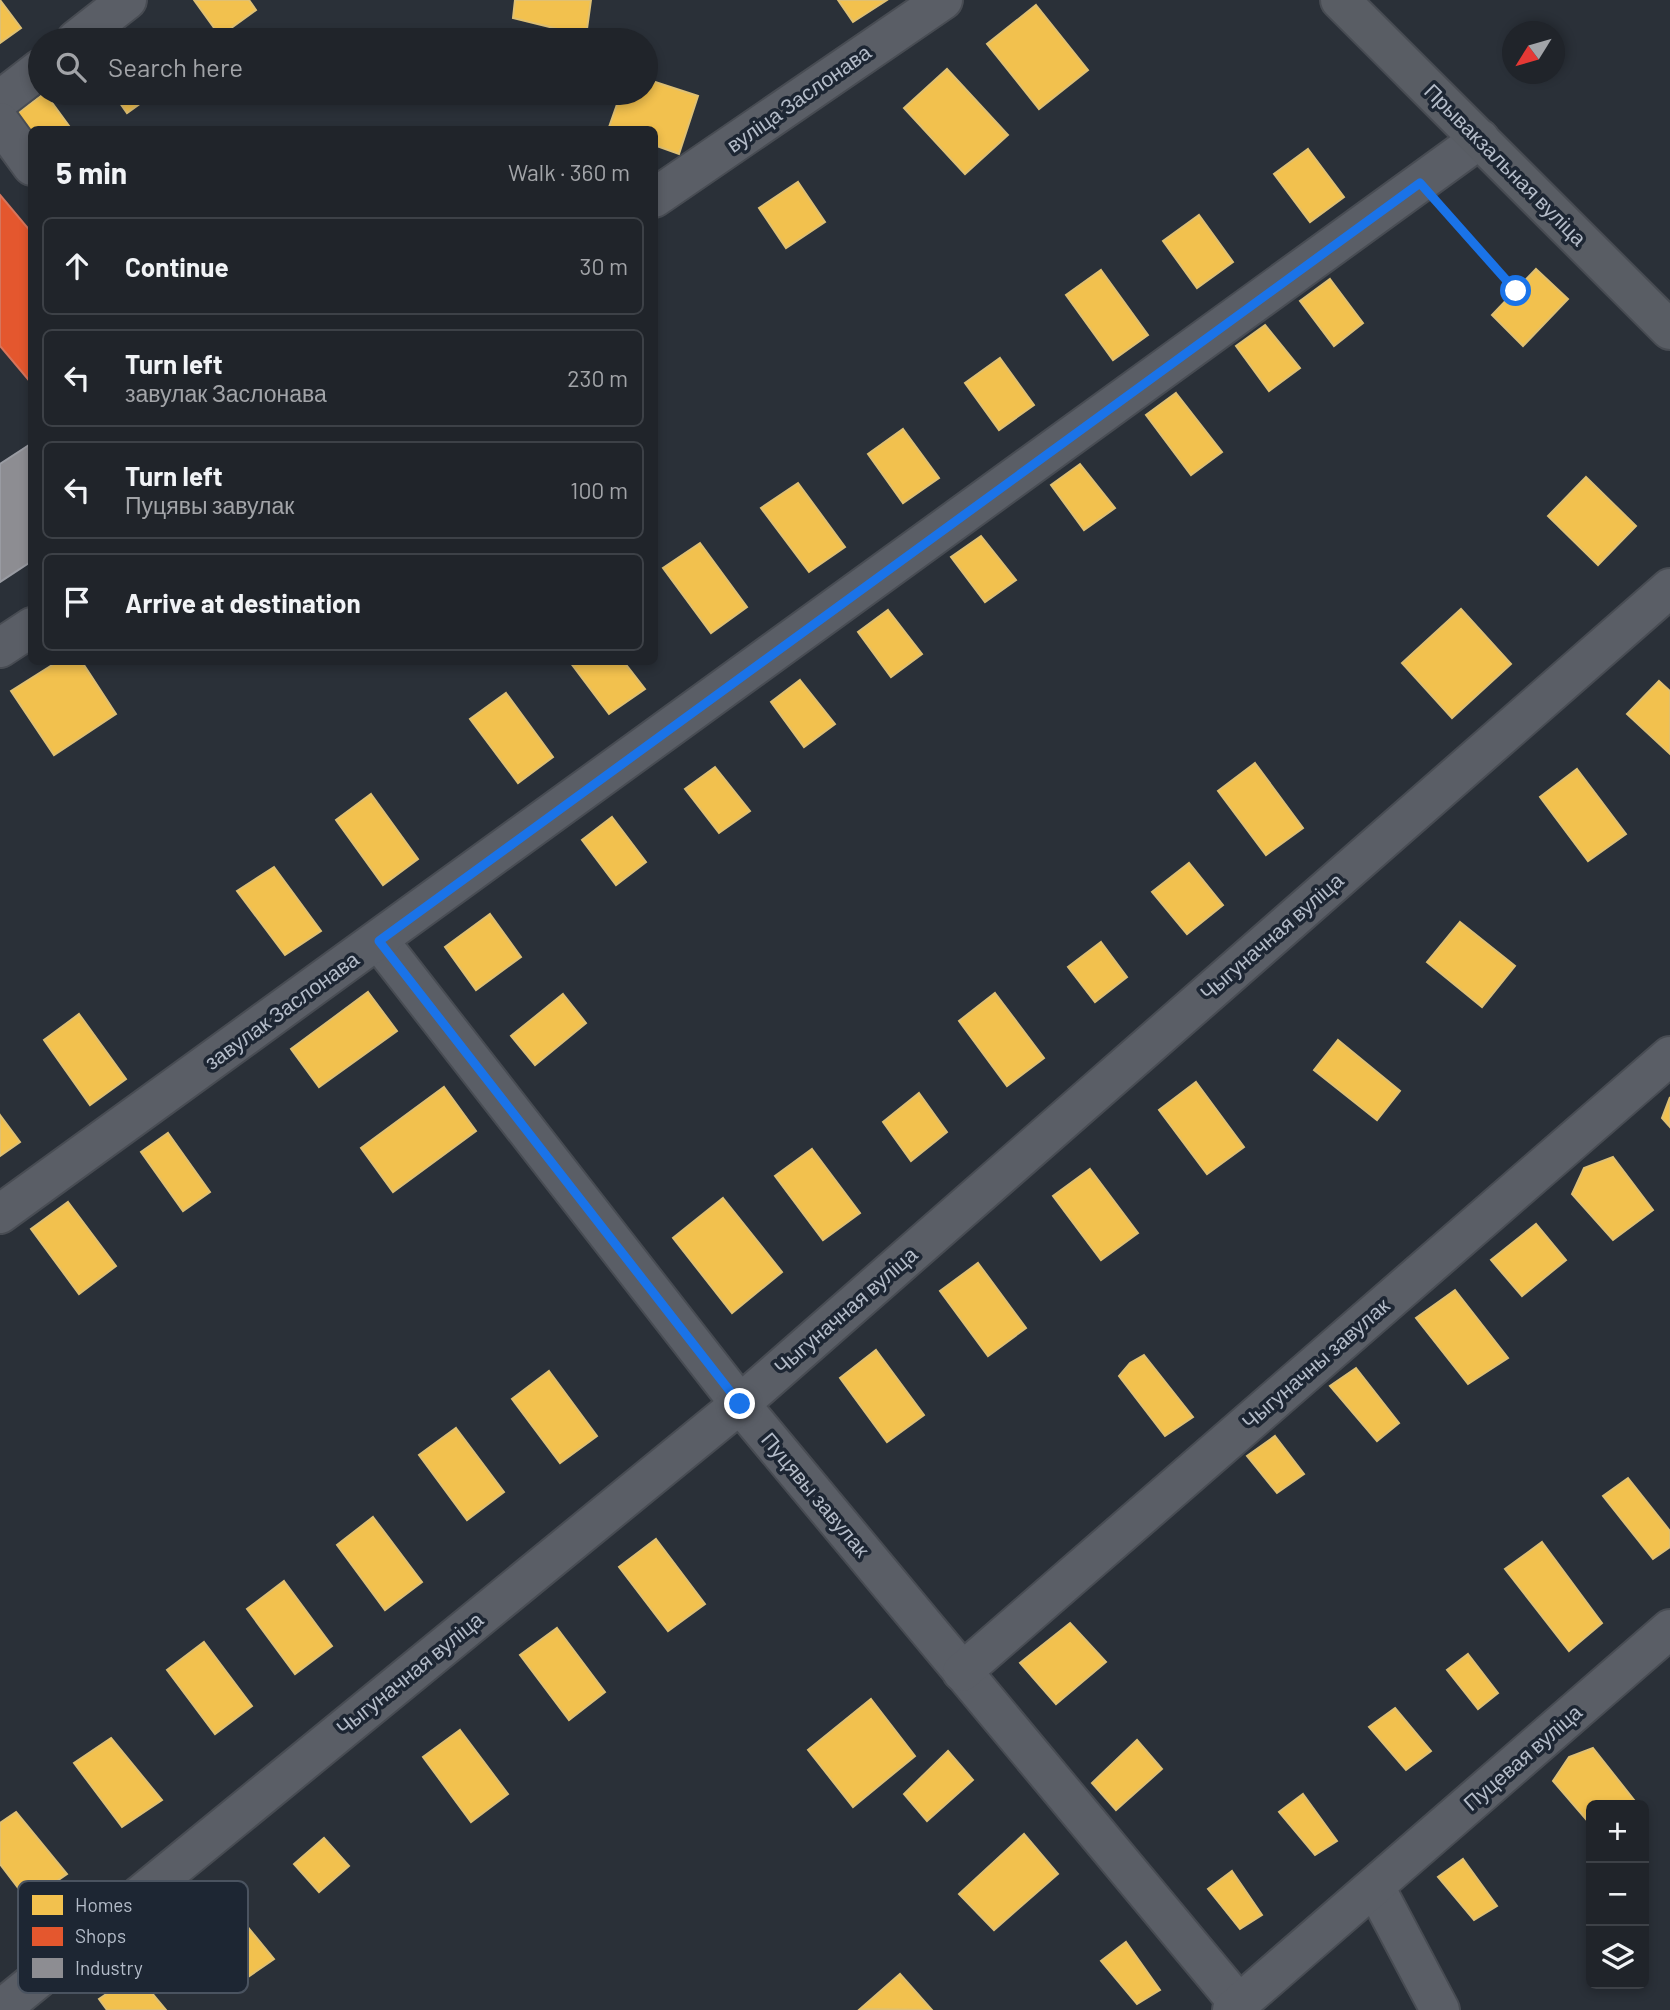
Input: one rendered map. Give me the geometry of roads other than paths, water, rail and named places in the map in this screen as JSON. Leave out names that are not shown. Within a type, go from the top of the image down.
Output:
[{"type":"main road","name":"Прывакзальная вуліца","points":[[1340,0],[1670,330]]},
{"type":"street","points":[[91,28],[127,0]]},
{"type":"street","name":"вуліца Заслонава","points":[[658,195],[943,0]]},
{"type":"street","points":[[0,100],[28,78]]},
{"type":"street","points":[[0,122],[28,160]]},
{"type":"street","name":"завулак Заслонава","points":[[0,1214],[1480,139]]},
{"type":"street","name":"Чыгуначная вуліца","points":[[158,1881],[740,1404],[1670,588]]},
{"type":"street","points":[[0,648],[28,630]]},
{"type":"street","name":"Пуцявы завулак","points":[[379,941],[740,1404],[1235,2007]]},
{"type":"street","name":"Чыгуначны завулак","points":[[962,1672],[1670,1056]]},
{"type":"street","name":"Пуцевая вуліца","points":[[1235,2007],[1670,1629]]},
{"type":"street","points":[[1375,1887],[1440,2010]]},
{"type":"street","name":"Чыгуначная вуліца","points":[[0,2010],[21,1993]]}]
